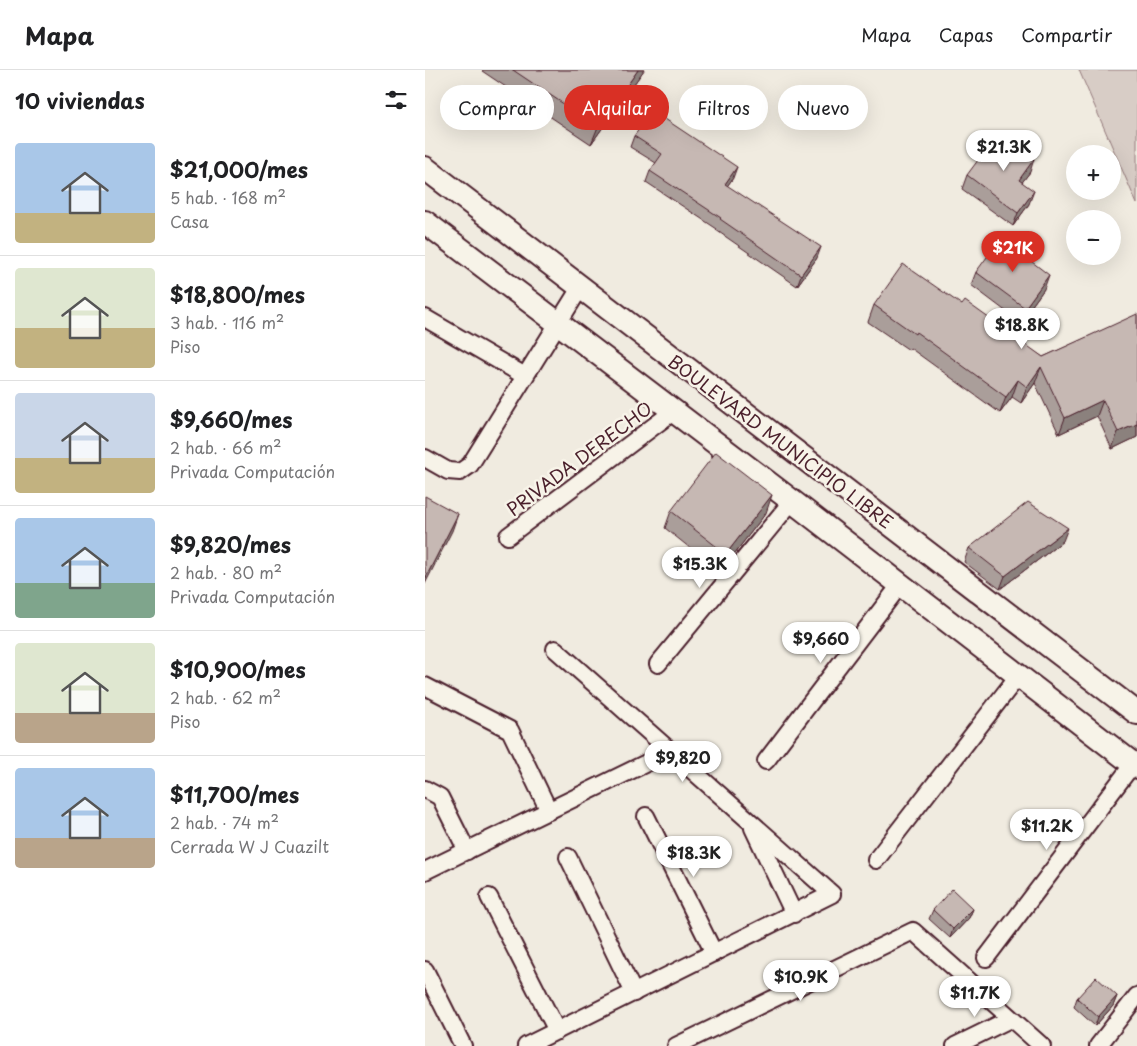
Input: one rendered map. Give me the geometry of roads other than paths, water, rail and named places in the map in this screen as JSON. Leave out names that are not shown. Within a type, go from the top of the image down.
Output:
[{"type":"main road","name":"BOULEVARD MUNICIPIO LIBRE","points":[[425,168],[1137,713]]},
{"type":"main road","points":[[425,222],[1135,765]]},
{"type":"street","points":[[425,458],[448,471],[460,472],[470,465],[580,288]]},
{"type":"street","points":[[425,318],[525,376]]},
{"type":"street","name":"PRIVADA DERECHO","points":[[509,536],[674,411]]},
{"type":"street","points":[[658,664],[792,501]]},
{"type":"street","points":[[766,761],[900,585]]},
{"type":"street","points":[[526,1046],[832,894],[555,648]]},
{"type":"street","points":[[876,860],[1018,676]]},
{"type":"street","points":[[425,686],[510,730],[549,811]]},
{"type":"street","points":[[425,871],[671,751]]},
{"type":"street","points":[[986,958],[1135,765]]},
{"type":"street","points":[[425,789],[440,797],[467,850]]},
{"type":"street","points":[[647,816],[714,953]]},
{"type":"street","points":[[750,821],[793,914]]},
{"type":"street","points":[[568,857],[634,993]]},
{"type":"street","points":[[489,897],[557,1030]]},
{"type":"street","points":[[676,1046],[913,931],[1042,1046]]},
{"type":"street","points":[[425,970],[463,1046]]},
{"type":"street","points":[[1097,1046],[1137,996]]},
{"type":"street","points":[[955,1046],[1010,1018]]}]
